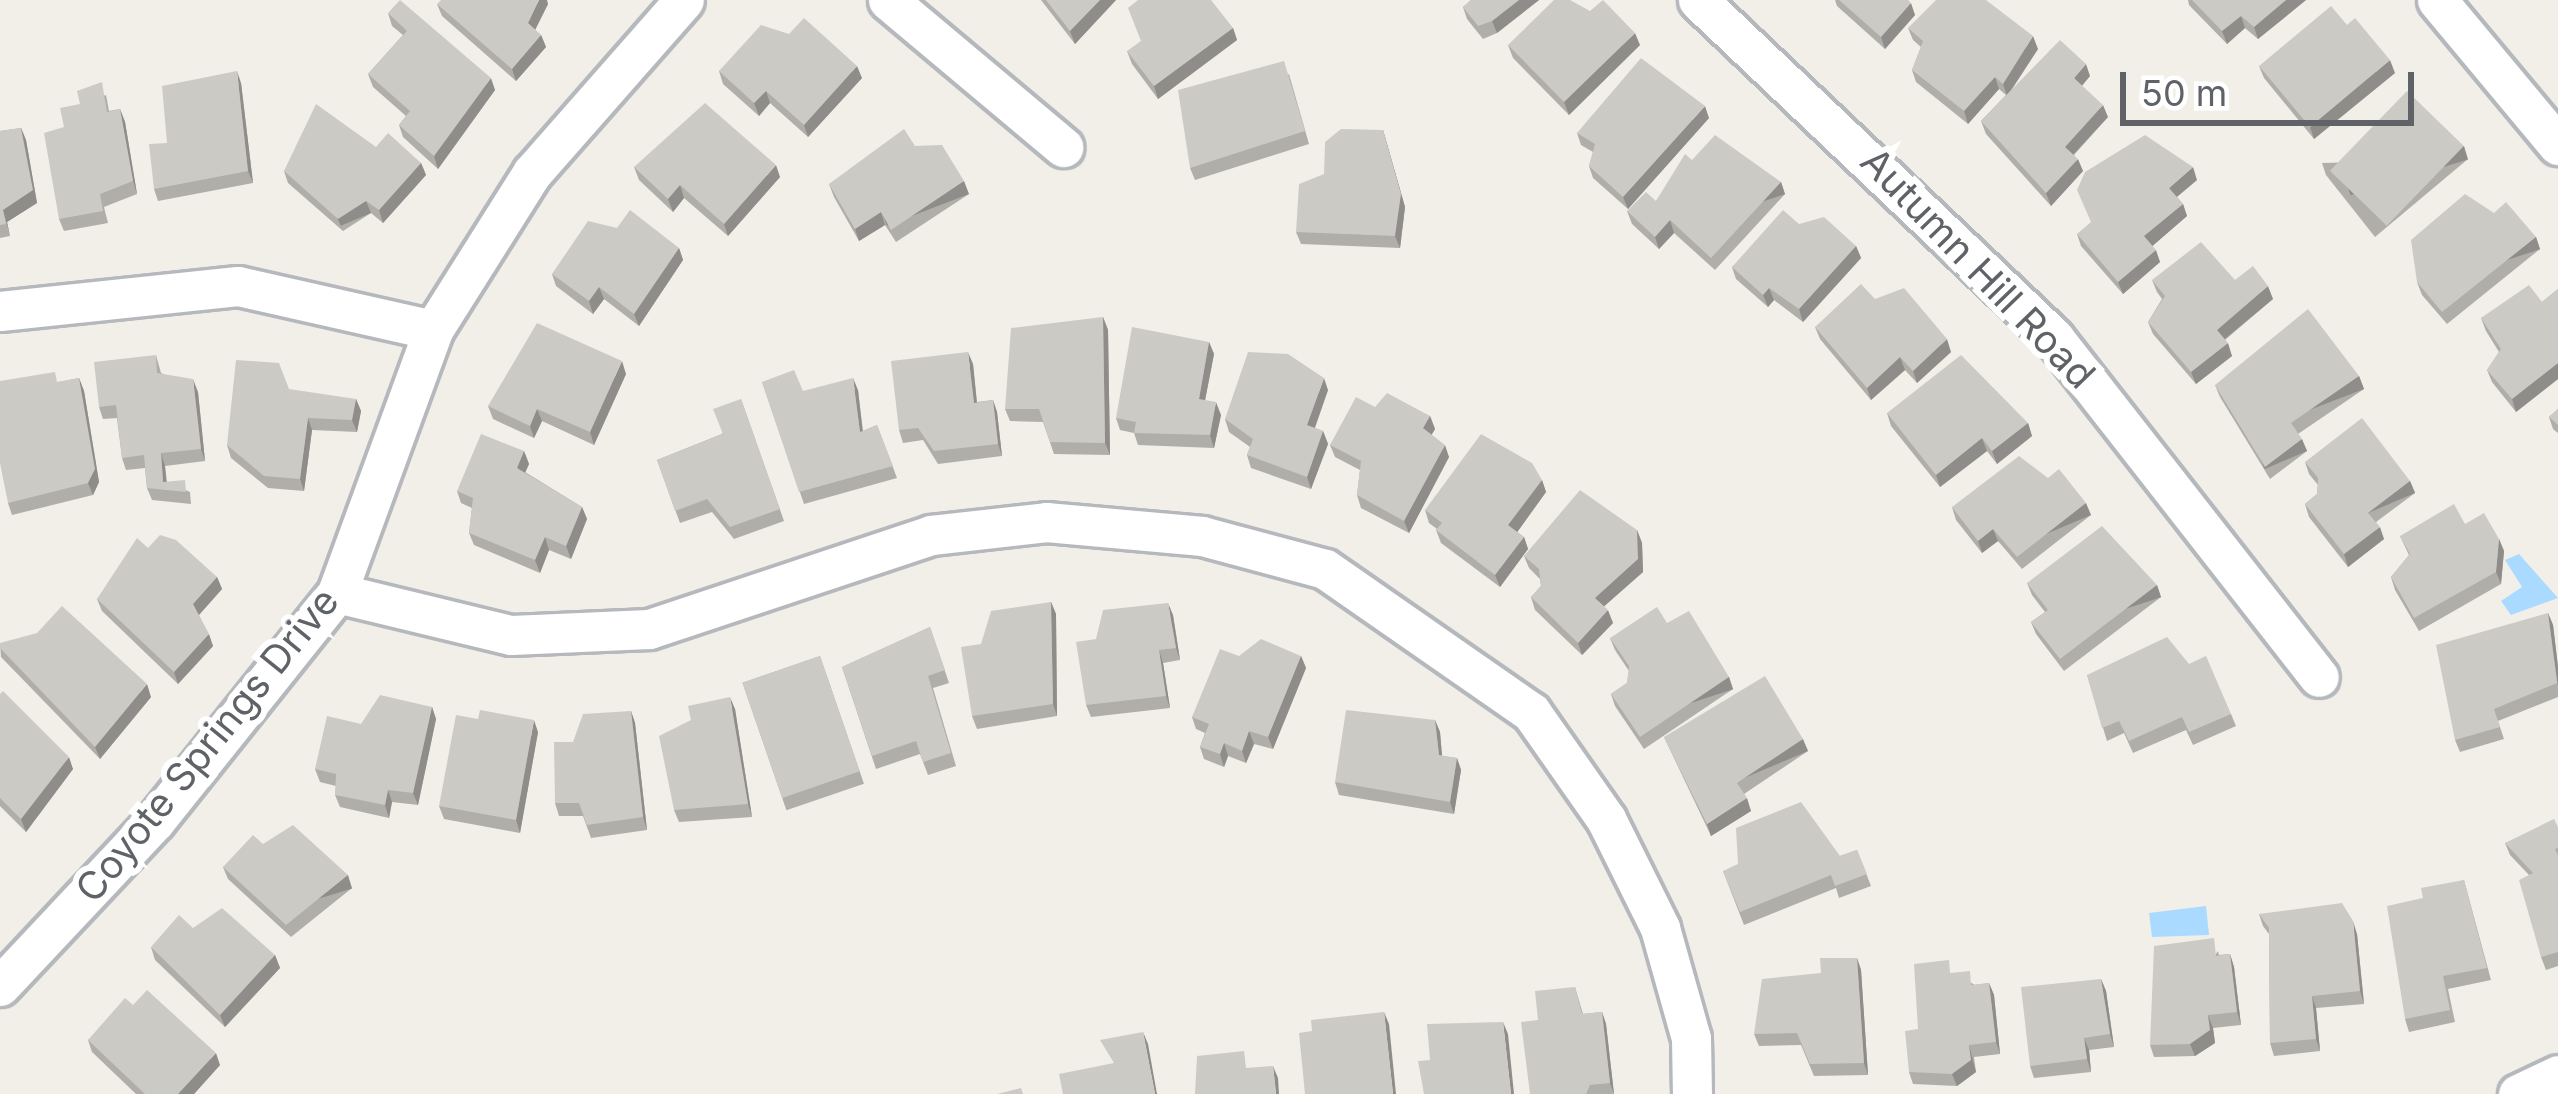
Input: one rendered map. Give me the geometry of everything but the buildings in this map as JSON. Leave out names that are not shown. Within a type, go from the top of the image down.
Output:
[{"type":"street","name":"Coyote Springs Drive","points":[[0,986],[155,821],[337,593],[434,330],[532,173],[684,0]]},
{"type":"street","points":[[888,0],[1063,147]]},
{"type":"street","name":"Autumn Hill Road","points":[[1698,0],[2054,338],[2318,677]]},
{"type":"street","points":[[2437,0],[2558,145]]},
{"type":"street","points":[[0,310],[238,286],[434,330]]},
{"type":"street","points":[[337,593],[511,635],[649,629],[931,535],[1046,522],[1202,536],[1325,569],[1531,712],[1581,783],[1660,928],[1691,1038],[1692,1094]]},
{"type":"street","points":[[2518,1094],[2558,1075]]},
{"type":"water","points":[[2519,554],[2558,598],[2511,615],[2501,601],[2522,587],[2505,560]]},
{"type":"water","points":[[2206,906],[2209,935],[2152,937],[2149,913]]}]
